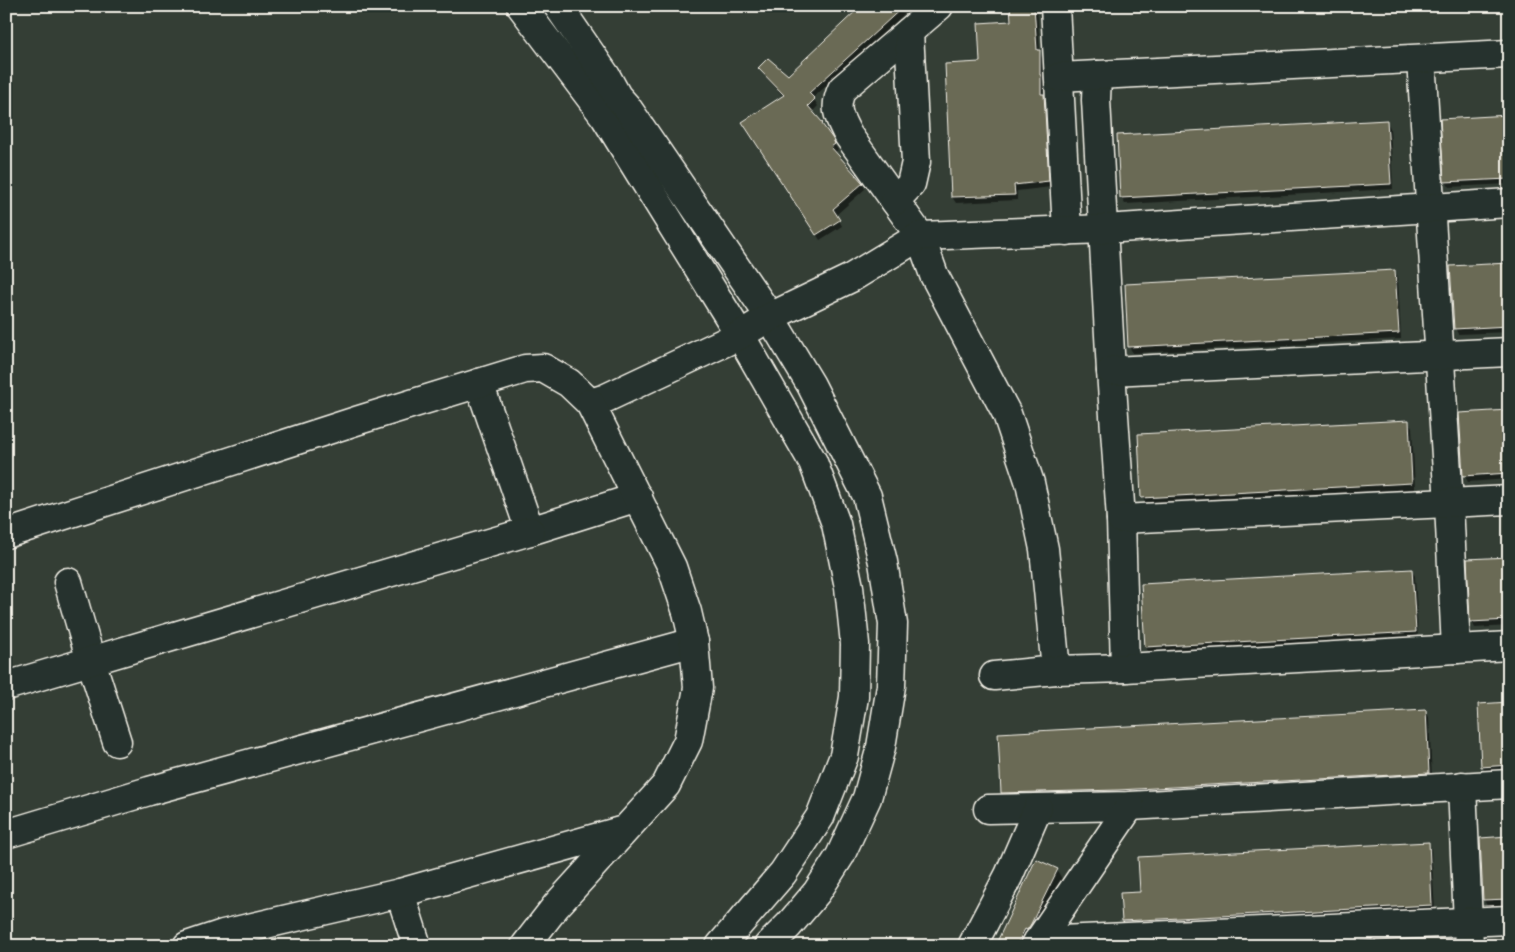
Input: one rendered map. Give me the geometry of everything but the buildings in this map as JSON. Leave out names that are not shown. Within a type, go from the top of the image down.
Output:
[{"type":"street","points":[[521,6],[605,117],[740,335],[813,462],[836,524],[849,587],[855,644],[854,698],[844,756],[820,817],[783,873],[720,946]]},
{"type":"street","points":[[558,6],[606,76],[617,96],[626,106],[770,317],[811,385],[867,496],[883,562],[893,624],[891,686],[881,747],[867,798],[840,856],[817,892],[768,946]]},
{"type":"street","points":[[939,6],[842,89],[836,108],[848,135],[920,236],[934,275],[1007,414],[1030,483],[1044,549],[1056,670]]},
{"type":"street","points":[[1055,6],[1067,231]]},
{"type":"street","points":[[895,201],[911,184],[916,162],[909,32]]},
{"type":"street","points":[[1059,77],[1509,54]]},
{"type":"street","points":[[1421,59],[1432,208],[1456,649]]},
{"type":"street","points":[[1097,75],[1096,100],[1121,519],[1124,668]]},
{"type":"street","points":[[590,403],[606,398],[740,335],[770,317],[851,278],[920,236],[1104,229],[1509,203]]},
{"type":"street","points":[[1111,371],[1509,352]]},
{"type":"street","points":[[6,534],[359,420],[524,370],[544,368],[570,383],[590,403],[672,568],[687,612],[694,642],[698,688],[688,741],[666,785],[556,906],[525,946]]},
{"type":"street","points":[[479,383],[530,530]]},
{"type":"street","points":[[6,686],[638,497]]},
{"type":"street","points":[[1121,519],[1509,500]]},
{"type":"street","points":[[68,582],[117,742]]},
{"type":"street","points":[[6,834],[149,791],[694,642]]},
{"type":"street","points":[[994,676],[1056,670],[1124,668],[1509,646]]},
{"type":"street","points":[[988,809],[1130,806],[1509,784]]},
{"type":"street","points":[[1462,786],[1468,934]]},
{"type":"street","points":[[1037,943],[1130,806]]},
{"type":"street","points":[[972,946],[1009,874],[1038,808]]},
{"type":"street","points":[[187,946],[223,934],[400,893],[624,830]]},
{"type":"street","points":[[400,893],[417,946]]},
{"type":"street","points":[[1037,943],[1468,934],[1509,920]]}]
